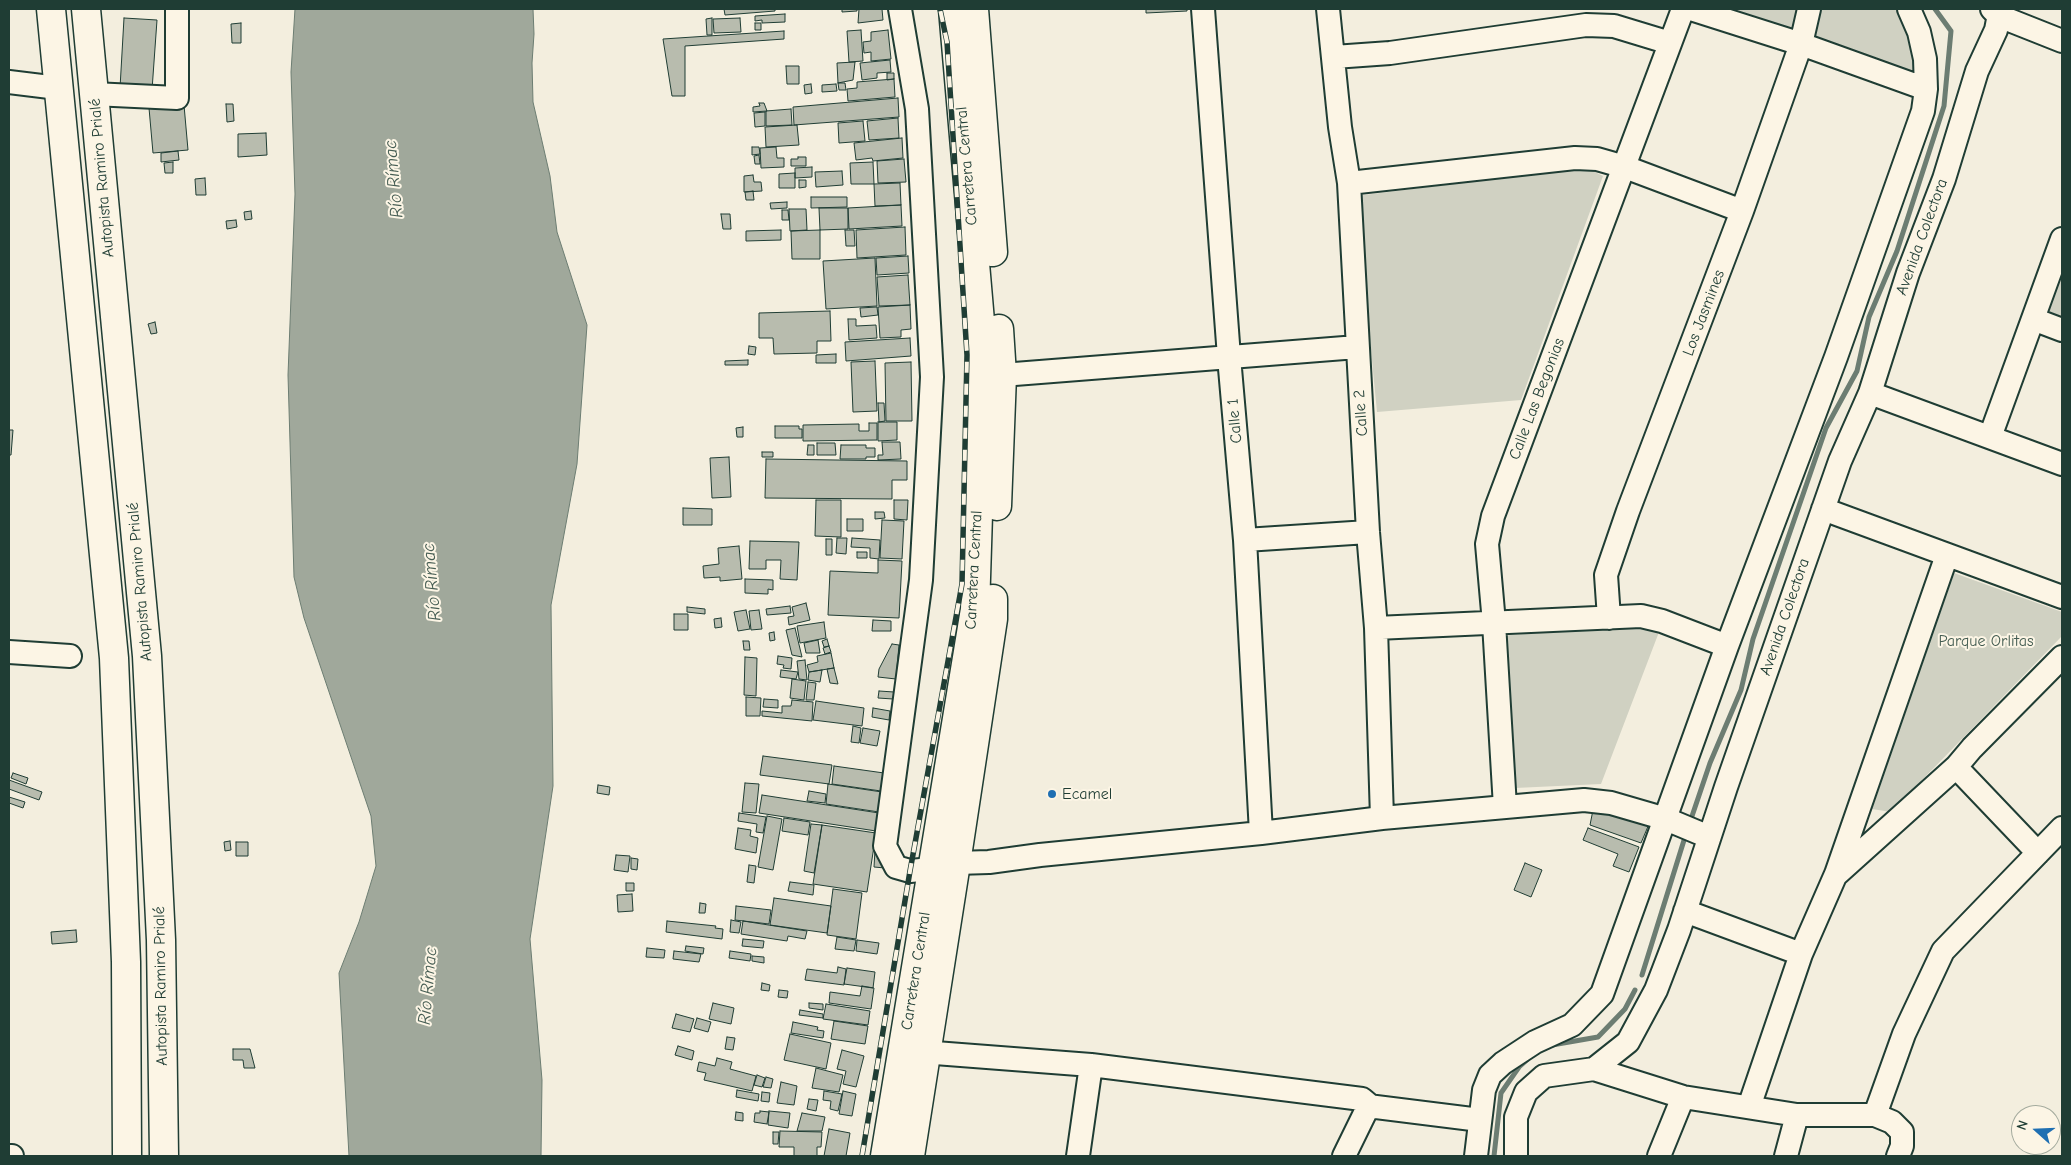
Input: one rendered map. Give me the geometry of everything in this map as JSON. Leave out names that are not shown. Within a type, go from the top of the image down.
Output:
[{"type":"highway","name":"Autopista Ramiro Prialé","points":[[52,9],[58,88],[114,658],[126,962],[127,1156]]},
{"type":"highway","name":"Autopista Ramiro Prialé","points":[[86,9],[148,656],[161,940],[164,1156]]},
{"type":"highway","name":"Carretera Central","points":[[953,9],[983,356],[995,390]]},
{"type":"highway","name":"Carretera Central","points":[[910,1156],[915,1052],[944,866],[975,610],[995,390],[974,9]]},
{"type":"highway","name":"Carretera Central","points":[[886,1156],[915,1052]]},
{"type":"street","points":[[93,94],[178,98],[177,9]]},
{"type":"street","points":[[900,9],[917,109],[932,377],[921,580],[885,846],[896,867],[910,871],[1382,818],[1584,800],[1611,803],[1666,819],[1709,837]]},
{"type":"street","name":"Calle 1","points":[[1203,9],[1229,357],[1245,540],[1261,833]]},
{"type":"street","name":"Calle 2","points":[[1328,9],[1340,127],[1349,183],[1368,532],[1376,628],[1382,818]]},
{"type":"street","name":"Calle Las Begonias","points":[[1505,807],[1494,623],[1487,544],[1494,516],[1683,9]]},
{"type":"street","points":[[1691,9],[1801,44],[1926,88]]},
{"type":"street","name":"Los Jasmines","points":[[1609,618],[1606,575],[1628,511],[1742,211],[1801,44],[1809,9]]},
{"type":"street","points":[[1476,1156],[1484,1090],[1490,1074],[1535,1042],[1572,1025],[1602,994],[1727,646],[1836,357],[1923,111],[1926,88],[1925,59],[1919,32],[1910,9]]},
{"type":"street","points":[[1997,11],[2062,41]]},
{"type":"street","name":"Avenida Colectora","points":[[1594,1069],[1628,1042],[1656,990],[1840,461],[1870,393],[1908,273],[1944,179],[1977,71],[1996,30],[1997,11]]},
{"type":"street","points":[[1334,57],[1390,54],[1586,25],[1614,26],[1670,43]]},
{"type":"street","points":[[9,82],[58,88]]},
{"type":"street","points":[[1349,183],[1575,158],[1597,159],[1625,167],[1742,211]]},
{"type":"street","points":[[1990,437],[2062,239]]},
{"type":"street","points":[[2033,319],[2062,330]]},
{"type":"street","points":[[995,390],[1229,357],[1357,347]]},
{"type":"street","points":[[1870,393],[2062,464]]},
{"type":"street","points":[[1823,510],[2062,597]]},
{"type":"street","points":[[1245,540],[1368,532]]},
{"type":"street","points":[[1749,1107],[1801,954],[1836,874],[1946,555]]},
{"type":"street","points":[[1376,628],[1641,616],[1662,621],[1727,646]]},
{"type":"street","points":[[9,652],[70,656]]},
{"type":"street","points":[[1836,874],[1956,767],[1972,748],[2062,657]]},
{"type":"street","points":[[1956,767],[2038,853]]},
{"type":"street","points":[[1875,1115],[1904,1034],[1943,951],[2062,828]]},
{"type":"street","points":[[1685,910],[1801,954]]},
{"type":"street","points":[[915,1052],[1092,1065],[1362,1099],[1368,1106],[1480,1120]]},
{"type":"street","points":[[1078,1156],[1092,1065]]},
{"type":"street","points":[[1516,1156],[1516,1117],[1526,1092],[1544,1076],[1594,1069],[1683,1096],[1797,1115],[1875,1115],[1892,1122],[1902,1132],[1902,1146],[1898,1156]]},
{"type":"street","points":[[1659,1156],[1683,1096]]},
{"type":"street","points":[[1344,1156],[1368,1106]]},
{"type":"street","points":[[1786,1156],[1797,1115]]},
{"type":"green space","points":[[1706,9],[1805,9],[1799,40]]},
{"type":"green space","points":[[1814,9],[1903,9],[1922,82],[1806,41]]},
{"type":"green space","points":[[1573,169],[1593,171],[1603,176],[1521,400],[1377,412],[1356,196]]},
{"type":"green space","points":[[2062,274],[2062,321],[2047,315]]},
{"type":"green space","name":"Parque Orlitas","points":[[1954,573],[2062,612],[2062,636],[1891,812],[1872,809]]},
{"type":"green space","points":[[1632,625],[1659,632],[1601,784],[1515,788],[1499,636]]},
{"type":"water","name":"Río Rímac","points":[[295,9],[533,9],[533,102],[550,176],[557,232],[587,325],[577,464],[551,605],[553,786],[530,939],[542,1080],[541,1156],[349,1156],[339,973],[359,922],[376,866],[371,816],[304,618],[294,577],[288,375],[295,194],[291,72]]},
{"type":"building","points":[[724,9],[775,9],[775,11],[725,15]]},
{"type":"building","points":[[842,9],[857,9],[857,11],[842,12]]},
{"type":"building","points":[[859,9],[882,9],[883,20],[858,23]]},
{"type":"building","points":[[1146,9],[1187,9],[1187,11],[1146,13]]},
{"type":"building","points":[[785,14],[785,22],[762,23],[762,20],[755,21],[755,16]]},
{"type":"building","points":[[124,18],[157,20],[152,90],[120,88]]},
{"type":"building","points":[[712,18],[712,35],[707,35],[706,19]]},
{"type":"building","points":[[740,18],[741,32],[714,33],[713,19]]},
{"type":"building","points":[[241,23],[241,43],[232,43],[231,24]]},
{"type":"building","points":[[755,23],[761,23],[761,30],[755,30]]},
{"type":"building","points":[[861,30],[863,61],[849,62],[847,31]]},
{"type":"building","points":[[888,30],[891,59],[871,61],[871,52],[864,53],[863,42],[871,41],[871,32]]},
{"type":"building","points":[[784,31],[784,39],[685,46],[685,96],[672,96],[663,39]]},
{"type":"building","points":[[890,60],[891,72],[877,73],[877,78],[862,80],[860,63]]},
{"type":"building","points":[[855,62],[853,80],[838,83],[837,63]]},
{"type":"building","points":[[786,66],[799,66],[799,84],[787,84]]},
{"type":"building","points":[[887,73],[894,73],[894,79],[887,80]]},
{"type":"building","points":[[894,79],[895,97],[848,101],[847,89],[857,88],[857,82]]},
{"type":"building","points":[[838,83],[845,83],[846,90],[839,90]]},
{"type":"building","points":[[811,84],[812,93],[805,94],[804,85]]},
{"type":"building","points":[[836,84],[837,91],[822,92],[822,85]]},
{"type":"building","points":[[898,98],[899,117],[794,125],[793,107]]},
{"type":"building","points":[[759,103],[764,103],[767,111],[753,112],[753,107],[760,106]]},
{"type":"building","points":[[226,104],[233,104],[234,121],[227,122]]},
{"type":"building","points":[[184,105],[188,150],[153,153],[149,108]]},
{"type":"building","points":[[791,109],[792,125],[766,126],[766,111]]},
{"type":"building","points":[[765,112],[765,126],[755,127],[754,113]]},
{"type":"building","points":[[898,118],[899,138],[869,140],[867,121]]},
{"type":"building","points":[[863,121],[865,141],[839,143],[838,123]]},
{"type":"building","points":[[797,125],[799,145],[766,147],[765,127]]},
{"type":"building","points":[[266,133],[267,155],[238,157],[238,134]]},
{"type":"building","points":[[902,138],[903,158],[873,161],[872,158],[856,160],[854,143]]},
{"type":"building","points":[[752,147],[759,147],[760,154],[752,155]]},
{"type":"building","points":[[776,147],[777,158],[784,158],[784,167],[761,168],[760,148]]},
{"type":"building","points":[[178,151],[179,160],[161,162],[161,153]]},
{"type":"building","points":[[759,155],[760,164],[755,164],[754,156]]},
{"type":"building","points":[[798,157],[806,157],[806,166],[791,166],[791,159],[798,159]]},
{"type":"building","points":[[904,159],[906,182],[878,183],[877,161]]},
{"type":"building","points":[[173,162],[173,173],[165,173],[164,163]]},
{"type":"building","points":[[873,162],[874,184],[851,184],[850,163]]},
{"type":"building","points":[[812,167],[812,177],[795,178],[795,168]]},
{"type":"building","points":[[842,171],[843,185],[816,187],[815,172]]},
{"type":"building","points":[[795,173],[795,188],[779,188],[779,174]]},
{"type":"building","points":[[753,175],[754,182],[761,182],[762,191],[744,192],[744,176]]},
{"type":"building","points":[[205,178],[206,195],[196,195],[195,179]]},
{"type":"building","points":[[799,180],[806,180],[806,187],[799,188]]},
{"type":"building","points":[[900,183],[901,205],[875,206],[874,184]]},
{"type":"building","points":[[753,191],[754,200],[746,200],[745,192]]},
{"type":"building","points":[[811,197],[847,197],[847,207],[811,208]]},
{"type":"building","points":[[787,202],[787,208],[771,209],[770,203]]},
{"type":"building","points":[[901,205],[902,226],[849,229],[848,208]]},
{"type":"building","points":[[819,208],[848,208],[848,229],[820,230]]},
{"type":"building","points":[[789,209],[806,209],[807,230],[790,231]]},
{"type":"building","points":[[782,210],[788,210],[789,220],[782,220]]},
{"type":"building","points":[[251,211],[252,219],[245,220],[244,212]]},
{"type":"building","points":[[721,214],[730,214],[731,229],[723,229]]},
{"type":"building","points":[[236,220],[237,227],[227,229],[226,221]]},
{"type":"building","points":[[905,227],[906,255],[857,258],[856,230]]},
{"type":"building","points":[[781,230],[781,240],[746,241],[746,231]]},
{"type":"building","points":[[820,230],[820,259],[792,259],[791,231]]},
{"type":"building","points":[[845,230],[854,230],[855,246],[846,246]]},
{"type":"building","points":[[908,256],[909,273],[877,275],[876,258]]},
{"type":"building","points":[[875,258],[877,306],[826,309],[823,261]]},
{"type":"building","points":[[908,275],[910,305],[879,306],[877,277]]},
{"type":"building","points":[[910,305],[911,329],[901,330],[901,337],[880,338],[878,307]]},
{"type":"building","points":[[877,307],[878,315],[861,317],[860,308]]},
{"type":"building","points":[[830,311],[831,341],[817,341],[817,353],[774,354],[773,338],[759,338],[759,313]]},
{"type":"building","points":[[848,319],[856,319],[856,326],[876,325],[877,338],[849,340]]},
{"type":"building","points":[[155,322],[157,333],[151,334],[148,324]]},
{"type":"building","points":[[910,338],[911,356],[846,361],[845,342]]},
{"type":"building","points":[[749,346],[756,347],[755,355],[748,354]]},
{"type":"building","points":[[836,354],[836,363],[816,363],[816,355]]},
{"type":"building","points":[[748,360],[748,365],[725,365],[725,361]]},
{"type":"building","points":[[875,361],[877,411],[853,412],[851,362]]},
{"type":"building","points":[[911,362],[912,421],[886,421],[885,363]]},
{"type":"building","points":[[878,403],[884,403],[885,421],[879,422]]},
{"type":"building","points":[[878,422],[897,422],[897,440],[878,441]]},
{"type":"building","points":[[869,423],[877,423],[877,440],[803,441],[803,425],[859,424],[859,431],[869,431]]},
{"type":"building","points":[[775,426],[799,426],[799,429],[802,429],[802,438],[775,438]]},
{"type":"building","points":[[743,427],[743,437],[737,437],[736,428]]},
{"type":"building","points":[[9,430],[13,430],[11,455],[9,455]]},
{"type":"building","points":[[882,442],[900,442],[901,459],[878,460],[878,455],[883,455]]},
{"type":"building","points":[[817,443],[835,443],[836,455],[817,455]]},
{"type":"building","points":[[808,445],[814,445],[814,455],[807,455]]},
{"type":"building","points":[[841,445],[866,445],[866,448],[875,448],[875,457],[840,459]]},
{"type":"building","points":[[762,452],[773,452],[773,457],[762,457]]},
{"type":"building","points":[[729,457],[731,497],[712,498],[710,458]]},
{"type":"building","points":[[766,459],[907,461],[907,480],[892,480],[892,499],[765,498]]},
{"type":"building","points":[[816,500],[841,500],[841,537],[815,536]]},
{"type":"building","points":[[894,500],[908,500],[907,520],[894,519]]},
{"type":"building","points":[[683,508],[712,509],[712,525],[683,525]]},
{"type":"building","points":[[875,512],[884,512],[885,518],[875,519]]},
{"type":"building","points":[[847,519],[863,519],[863,531],[847,531]]},
{"type":"building","points":[[882,520],[904,521],[902,559],[880,558]]},
{"type":"building","points":[[837,538],[847,538],[846,554],[836,553]]},
{"type":"building","points":[[852,538],[880,540],[879,559],[870,558],[870,548],[851,547]]},
{"type":"building","points":[[826,539],[832,539],[832,555],[826,555]]},
{"type":"building","points":[[750,541],[799,542],[797,580],[780,579],[781,560],[766,560],[766,569],[749,569]]},
{"type":"building","points":[[739,546],[742,579],[720,581],[720,577],[704,578],[703,566],[719,564],[718,548]]},
{"type":"building","points":[[857,552],[867,552],[867,558],[857,558]]},
{"type":"building","points":[[878,560],[902,561],[899,618],[828,615],[830,571],[878,573]]},
{"type":"building","points":[[745,579],[773,580],[773,590],[768,589],[768,594],[745,593]]},
{"type":"building","points":[[806,603],[810,620],[789,625],[788,617],[794,616],[792,607]]},
{"type":"building","points":[[790,606],[791,613],[767,615],[766,609]]},
{"type":"building","points":[[687,607],[705,609],[705,614],[687,612]]},
{"type":"building","points":[[746,610],[750,629],[738,631],[734,612]]},
{"type":"building","points":[[759,610],[762,629],[751,630],[749,611]]},
{"type":"building","points":[[674,614],[688,614],[688,630],[674,630]]},
{"type":"building","points":[[721,618],[722,627],[715,628],[714,619]]},
{"type":"building","points":[[873,620],[891,621],[891,631],[872,631]]},
{"type":"building","points":[[824,622],[826,638],[800,643],[797,626]]},
{"type":"building","points":[[795,628],[802,657],[792,655],[786,630]]},
{"type":"building","points":[[774,632],[775,640],[770,641],[769,633]]},
{"type":"building","points":[[827,639],[829,646],[824,647],[822,641]]},
{"type":"building","points":[[818,640],[820,653],[806,653],[804,643]]},
{"type":"building","points":[[743,641],[749,641],[750,650],[744,650]]},
{"type":"building","points":[[892,644],[899,645],[896,679],[878,677],[879,669]]},
{"type":"building","points":[[829,646],[831,652],[825,654],[823,648]]},
{"type":"building","points":[[831,653],[834,668],[809,672],[807,665],[818,662],[817,656]]},
{"type":"building","points":[[778,656],[792,658],[791,669],[783,668],[784,665],[777,664]]},
{"type":"building","points":[[745,657],[757,658],[756,696],[744,695]]},
{"type":"building","points":[[805,660],[807,680],[799,679],[797,661]]},
{"type":"building","points":[[834,668],[838,684],[830,683],[827,669]]},
{"type":"building","points":[[781,670],[798,672],[796,679],[780,677]]},
{"type":"building","points":[[822,670],[820,682],[808,680],[809,672]]},
{"type":"building","points":[[792,679],[806,681],[804,700],[790,698]]},
{"type":"building","points":[[808,682],[816,683],[814,700],[806,700]]},
{"type":"building","points":[[879,691],[894,692],[893,699],[878,698]]},
{"type":"building","points":[[746,697],[761,698],[760,716],[746,716]]},
{"type":"building","points":[[764,699],[778,700],[778,708],[763,707]]},
{"type":"building","points":[[792,700],[813,702],[812,721],[762,716],[762,711],[782,713],[782,706],[791,706]]},
{"type":"building","points":[[816,701],[864,708],[862,726],[813,720]]},
{"type":"building","points":[[873,708],[890,711],[889,720],[872,717]]},
{"type":"building","points":[[853,726],[861,728],[859,743],[851,742]]},
{"type":"building","points":[[863,728],[880,731],[877,746],[860,743]]},
{"type":"building","points":[[763,756],[832,765],[829,784],[760,775]]},
{"type":"building","points":[[834,766],[884,773],[881,791],[832,784]]},
{"type":"building","points":[[13,773],[28,778],[26,784],[11,778]]},
{"type":"building","points":[[9,780],[42,792],[39,800],[9,789]]},
{"type":"building","points":[[745,783],[759,784],[756,813],[742,812]]},
{"type":"building","points":[[828,784],[882,792],[879,812],[826,804]]},
{"type":"building","points":[[598,785],[610,787],[609,795],[597,793]]},
{"type":"building","points":[[809,791],[826,794],[825,803],[807,801]]},
{"type":"building","points":[[762,795],[879,813],[876,831],[759,813]]},
{"type":"building","points":[[9,797],[25,802],[23,808],[9,803]]},
{"type":"building","points":[[1593,810],[1649,824],[1641,843],[1590,825]]},
{"type":"building","points":[[739,813],[766,817],[763,833],[756,832],[757,824],[738,821]]},
{"type":"building","points":[[767,816],[782,819],[773,870],[758,867]]},
{"type":"building","points":[[784,818],[810,822],[808,835],[782,831]]},
{"type":"building","points":[[811,824],[822,825],[814,873],[804,871]]},
{"type":"building","points":[[822,825],[876,833],[867,892],[813,884]]},
{"type":"building","points":[[738,828],[751,830],[750,836],[758,838],[756,853],[735,849]]},
{"type":"building","points":[[1588,828],[1639,847],[1629,872],[1613,866],[1618,854],[1583,840]]},
{"type":"building","points":[[230,841],[231,850],[225,851],[224,842]]},
{"type":"building","points":[[236,842],[248,842],[248,856],[236,856]]},
{"type":"building","points":[[875,850],[885,868],[874,867]]},
{"type":"building","points":[[616,855],[630,856],[628,872],[614,870]]},
{"type":"building","points":[[631,858],[638,859],[637,870],[631,869]]},
{"type":"building","points":[[1525,863],[1542,870],[1531,897],[1514,890]]},
{"type":"building","points":[[749,865],[756,866],[754,883],[747,882]]},
{"type":"building","points":[[790,882],[814,885],[813,895],[788,891]]},
{"type":"building","points":[[626,883],[634,883],[634,891],[626,891]]},
{"type":"building","points":[[833,889],[862,893],[856,939],[827,935]]},
{"type":"building","points":[[632,894],[633,911],[618,912],[617,895]]},
{"type":"building","points":[[774,898],[831,906],[827,933],[770,925]]},
{"type":"building","points":[[700,903],[706,904],[705,913],[699,913]]},
{"type":"building","points":[[736,906],[771,910],[769,924],[735,920]]},
{"type":"building","points":[[731,920],[741,922],[739,933],[730,932]]},
{"type":"building","points":[[667,921],[716,926],[715,928],[723,929],[722,939],[666,932]]},
{"type":"building","points":[[743,921],[807,931],[805,939],[788,936],[787,941],[741,934]]},
{"type":"building","points":[[76,930],[77,942],[52,944],[51,932]]},
{"type":"building","points":[[837,937],[856,940],[854,951],[835,949]]},
{"type":"building","points":[[743,939],[764,941],[763,948],[742,946]]},
{"type":"building","points":[[857,940],[879,943],[877,954],[856,951]]},
{"type":"building","points":[[686,946],[704,948],[703,954],[685,951]]},
{"type":"building","points":[[647,948],[665,950],[664,958],[646,957]]},
{"type":"building","points":[[674,951],[701,954],[699,962],[673,959]]},
{"type":"building","points":[[730,951],[751,954],[750,961],[729,958]]},
{"type":"building","points":[[752,956],[764,957],[764,963],[752,961]]},
{"type":"building","points":[[838,967],[846,969],[844,985],[805,980],[807,969],[837,973]]},
{"type":"building","points":[[847,968],[875,972],[873,988],[844,984]]},
{"type":"building","points":[[762,983],[770,985],[769,991],[761,990]]},
{"type":"building","points":[[862,986],[874,988],[871,1009],[829,1003],[830,992],[860,996]]},
{"type":"building","points":[[779,990],[788,991],[787,998],[778,997]]},
{"type":"building","points":[[713,1003],[734,1008],[731,1024],[709,1019]]},
{"type":"building","points":[[809,1003],[823,1004],[823,1010],[809,1008]]},
{"type":"building","points":[[826,1004],[870,1011],[868,1025],[823,1019]]},
{"type":"building","points":[[800,1010],[823,1014],[823,1018],[799,1015]]},
{"type":"building","points":[[676,1014],[694,1019],[690,1032],[672,1028]]},
{"type":"building","points":[[697,1018],[711,1022],[708,1032],[694,1028]]},
{"type":"building","points":[[834,1021],[868,1026],[865,1044],[831,1039]]},
{"type":"building","points":[[793,1022],[818,1027],[817,1030],[824,1031],[823,1038],[791,1033]]},
{"type":"building","points":[[790,1034],[831,1043],[826,1069],[784,1060]]},
{"type":"building","points":[[727,1037],[735,1038],[733,1050],[725,1049]]},
{"type":"building","points":[[678,1046],[694,1051],[692,1060],[675,1055]]},
{"type":"building","points":[[233,1049],[250,1049],[255,1068],[244,1068],[243,1060],[233,1060]]},
{"type":"building","points":[[842,1050],[864,1056],[856,1087],[843,1084],[846,1071],[837,1069]]},
{"type":"building","points":[[717,1058],[732,1062],[730,1069],[756,1076],[752,1091],[704,1080],[706,1073],[697,1071],[699,1062],[715,1066]]},
{"type":"building","points":[[816,1068],[843,1075],[839,1092],[812,1088]]},
{"type":"building","points":[[757,1075],[765,1078],[762,1087],[754,1085]]},
{"type":"building","points":[[766,1077],[773,1079],[771,1088],[763,1087]]},
{"type":"building","points":[[781,1082],[797,1086],[794,1105],[777,1103]]},
{"type":"building","points":[[737,1090],[759,1094],[758,1101],[736,1097]]},
{"type":"building","points":[[824,1091],[842,1094],[838,1111],[830,1109],[831,1101],[823,1100]]},
{"type":"building","points":[[843,1091],[856,1094],[852,1116],[839,1114]]},
{"type":"building","points":[[762,1092],[770,1093],[769,1102],[761,1101]]},
{"type":"building","points":[[809,1099],[818,1100],[816,1111],[807,1109]]},
{"type":"building","points":[[760,1111],[769,1112],[767,1124],[754,1122],[755,1113],[760,1113]]},
{"type":"building","points":[[769,1111],[790,1113],[788,1128],[768,1125]]},
{"type":"building","points":[[736,1112],[743,1113],[743,1121],[735,1120]]},
{"type":"building","points":[[802,1113],[825,1117],[822,1131],[797,1131]]},
{"type":"building","points":[[829,1129],[850,1133],[846,1156],[824,1156]]},
{"type":"building","points":[[780,1131],[822,1132],[821,1147],[817,1147],[817,1156],[794,1156],[794,1147],[779,1147]]},
{"type":"building","points":[[773,1132],[779,1132],[778,1144],[773,1144]]},
{"type":"waterway","points":[[1690,822],[1710,763],[1741,690],[1753,639],[1826,428],[1857,371],[1869,317],[1897,251],[1944,106],[1951,31],[1935,9]]},
{"type":"waterway","points":[[1642,975],[1685,837]]},
{"type":"waterway","points":[[1552,1045],[1598,1037],[1625,1009],[1635,990]]},
{"type":"waterway","points":[[1494,1156],[1501,1093],[1519,1067],[1528,1059]]},
{"type":"railway","points":[[862,1156],[910,871],[962,584],[967,355],[947,42],[940,9]]},
{"type":"place","name":"Ecamel","points":[[1052,794]]}]
